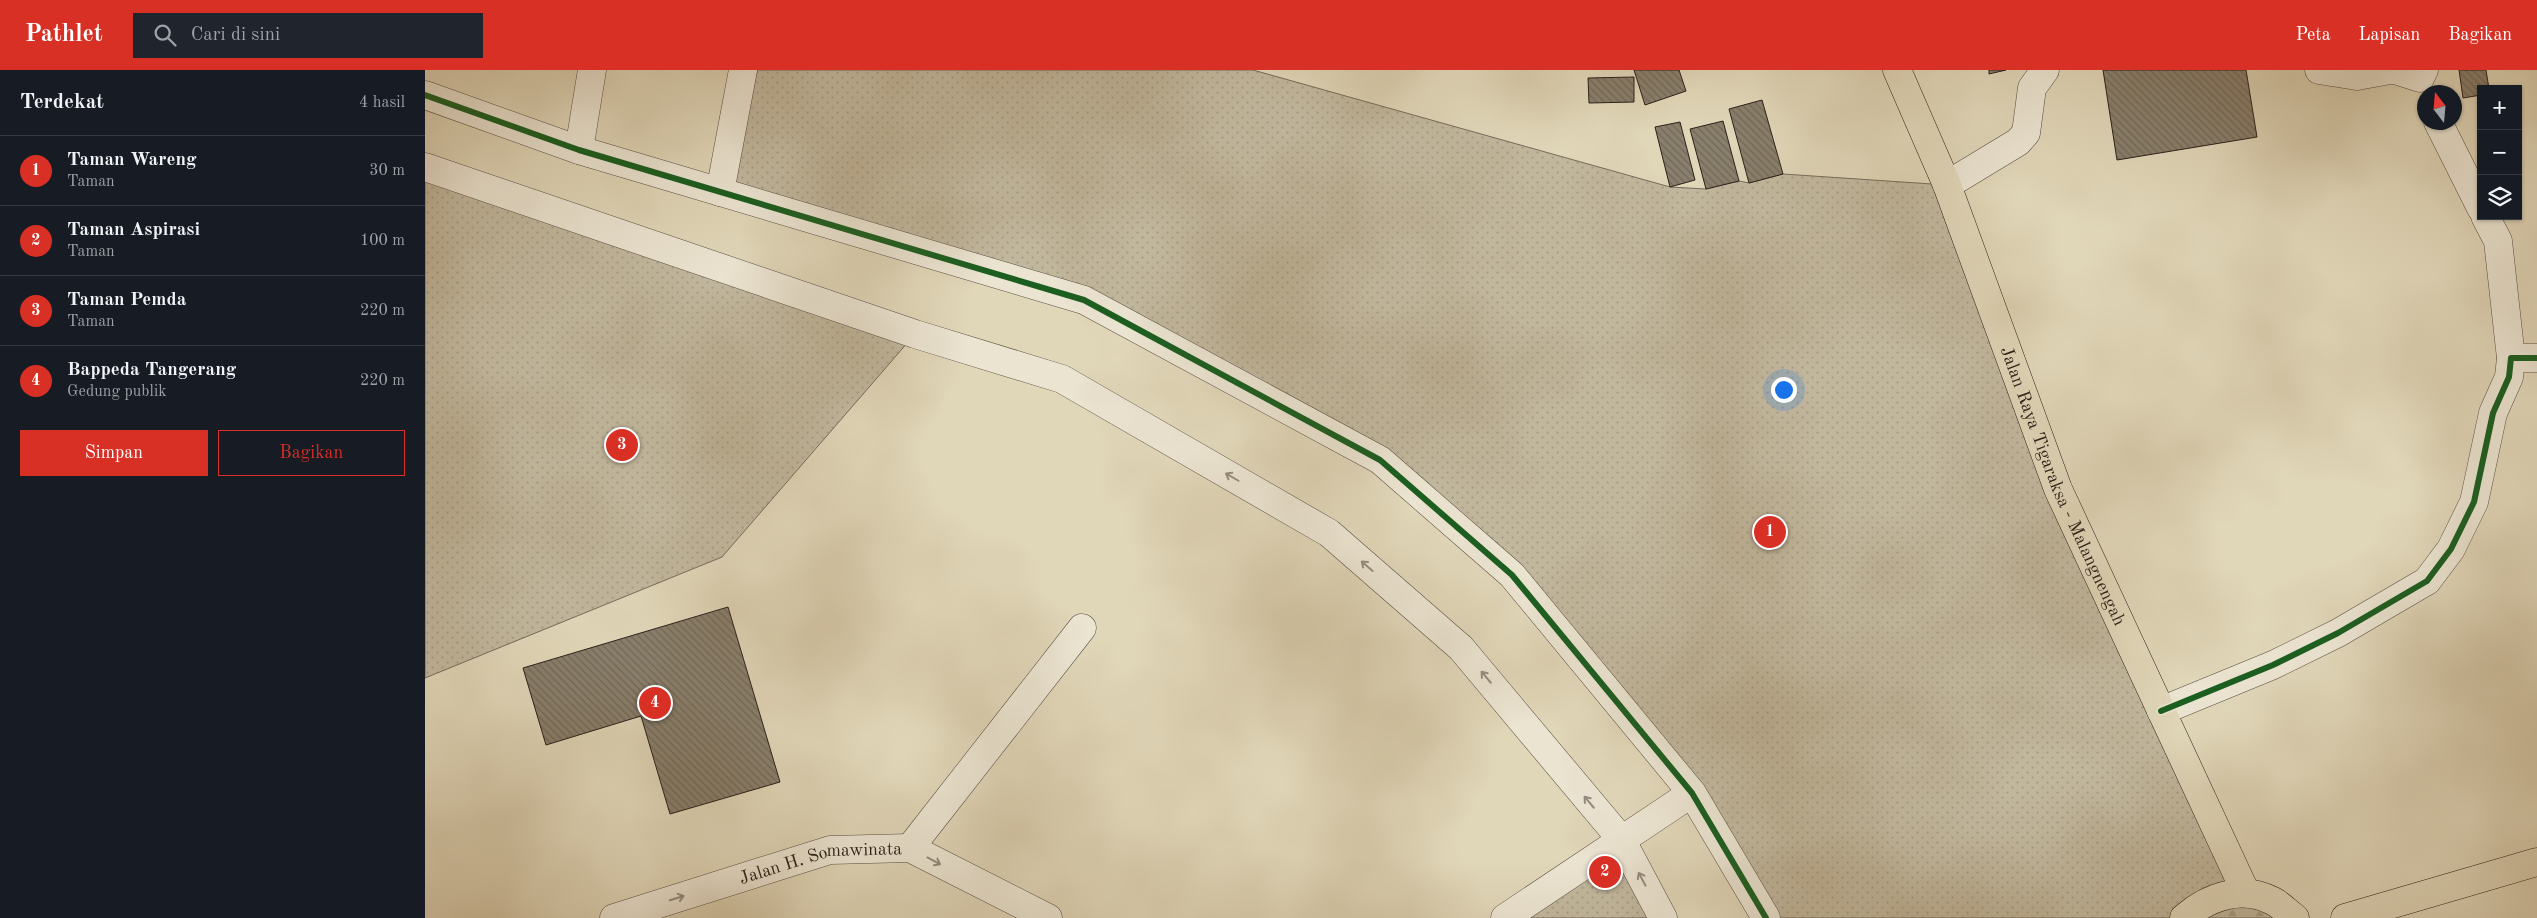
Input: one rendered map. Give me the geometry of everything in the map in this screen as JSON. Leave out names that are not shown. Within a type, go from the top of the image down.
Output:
[{"type":"main road","name":"Jalan Raya Tigaraksa - Malangnengah","points":[[1897,70],[1947,185],[2058,489],[2246,893]]},
{"type":"main road","points":[[2345,918],[2537,862]]},
{"type":"main road","points":[[2184,918],[2199,905],[2221,895],[2246,893],[2273,901],[2295,918]]},
{"type":"street","points":[[579,150],[593,70]]},
{"type":"street","points":[[720,192],[743,70]]},
{"type":"street","points":[[1947,185],[2018,142],[2026,132],[2032,88],[2045,70]]},
{"type":"street","points":[[2319,70],[2357,76],[2390,70]]},
{"type":"street","points":[[425,94],[579,150],[1085,300],[1380,460],[1512,575],[1692,793],[1766,918]]},
{"type":"street","points":[[2443,130],[2477,200]]},
{"type":"street","points":[[425,168],[915,334],[1062,379],[1329,532],[1461,648],[1621,839],[1663,918]]},
{"type":"street","points":[[2161,711],[2273,665],[2338,633],[2427,581],[2451,549],[2473,502],[2493,413],[2509,377],[2524,358],[2498,241],[2487,220]]},
{"type":"street","points":[[910,848],[1082,628]]},
{"type":"street","points":[[1505,918],[1692,793]]},
{"type":"street","name":"Jalan H. Somawinata","points":[[614,918],[830,850],[910,848],[1047,918]]},
{"type":"green space","points":[[757,70],[1253,70],[1670,187],[1706,189],[1739,181],[1749,183],[1783,174],[1947,185],[2058,489],[2246,893],[2184,918],[1766,918],[1692,793],[1512,575],[1380,460],[1084,300],[731,195]]},
{"type":"green space","points":[[425,167],[915,334],[722,557],[425,678]]},
{"type":"green space","points":[[1621,839],[1663,918],[1505,918]]},
{"type":"green space","points":[[2221,895],[2295,918],[2184,918]]},
{"type":"building","points":[[1634,70],[1679,70],[1686,91],[1645,105]]},
{"type":"building","points":[[1989,70],[2006,70],[1989,74]]},
{"type":"building","points":[[2103,70],[2246,70],[2257,137],[2117,160]]},
{"type":"building","points":[[2459,70],[2486,70],[2488,85],[2477,85],[2477,96],[2463,98]]},
{"type":"building","points":[[1634,77],[1634,102],[1589,103],[1588,78]]},
{"type":"building","points":[[1762,100],[1783,174],[1749,183],[1729,109]]},
{"type":"building","points":[[1723,121],[1739,181],[1706,189],[1690,129]]},
{"type":"building","points":[[1680,122],[1695,180],[1670,187],[1655,127]]},
{"type":"building","points":[[728,607],[780,782],[670,814],[641,716],[546,745],[523,668]]},
{"type":"cycle path","points":[[425,95],[579,150],[1084,300],[1380,460],[1512,575],[1692,793],[1766,918]]},
{"type":"cycle path","points":[[2161,711],[2273,665],[2338,633],[2427,581],[2451,549],[2474,502],[2493,413],[2509,377],[2511,358],[2537,358]]},
{"type":"place","name":"Taman Pemda","points":[[622,445]]},
{"type":"place","name":"Taman Wareng","points":[[1770,532]]},
{"type":"place","name":"Bappeda Tangerang","points":[[655,703]]},
{"type":"place","name":"Taman Aspirasi","points":[[1605,872]]}]
